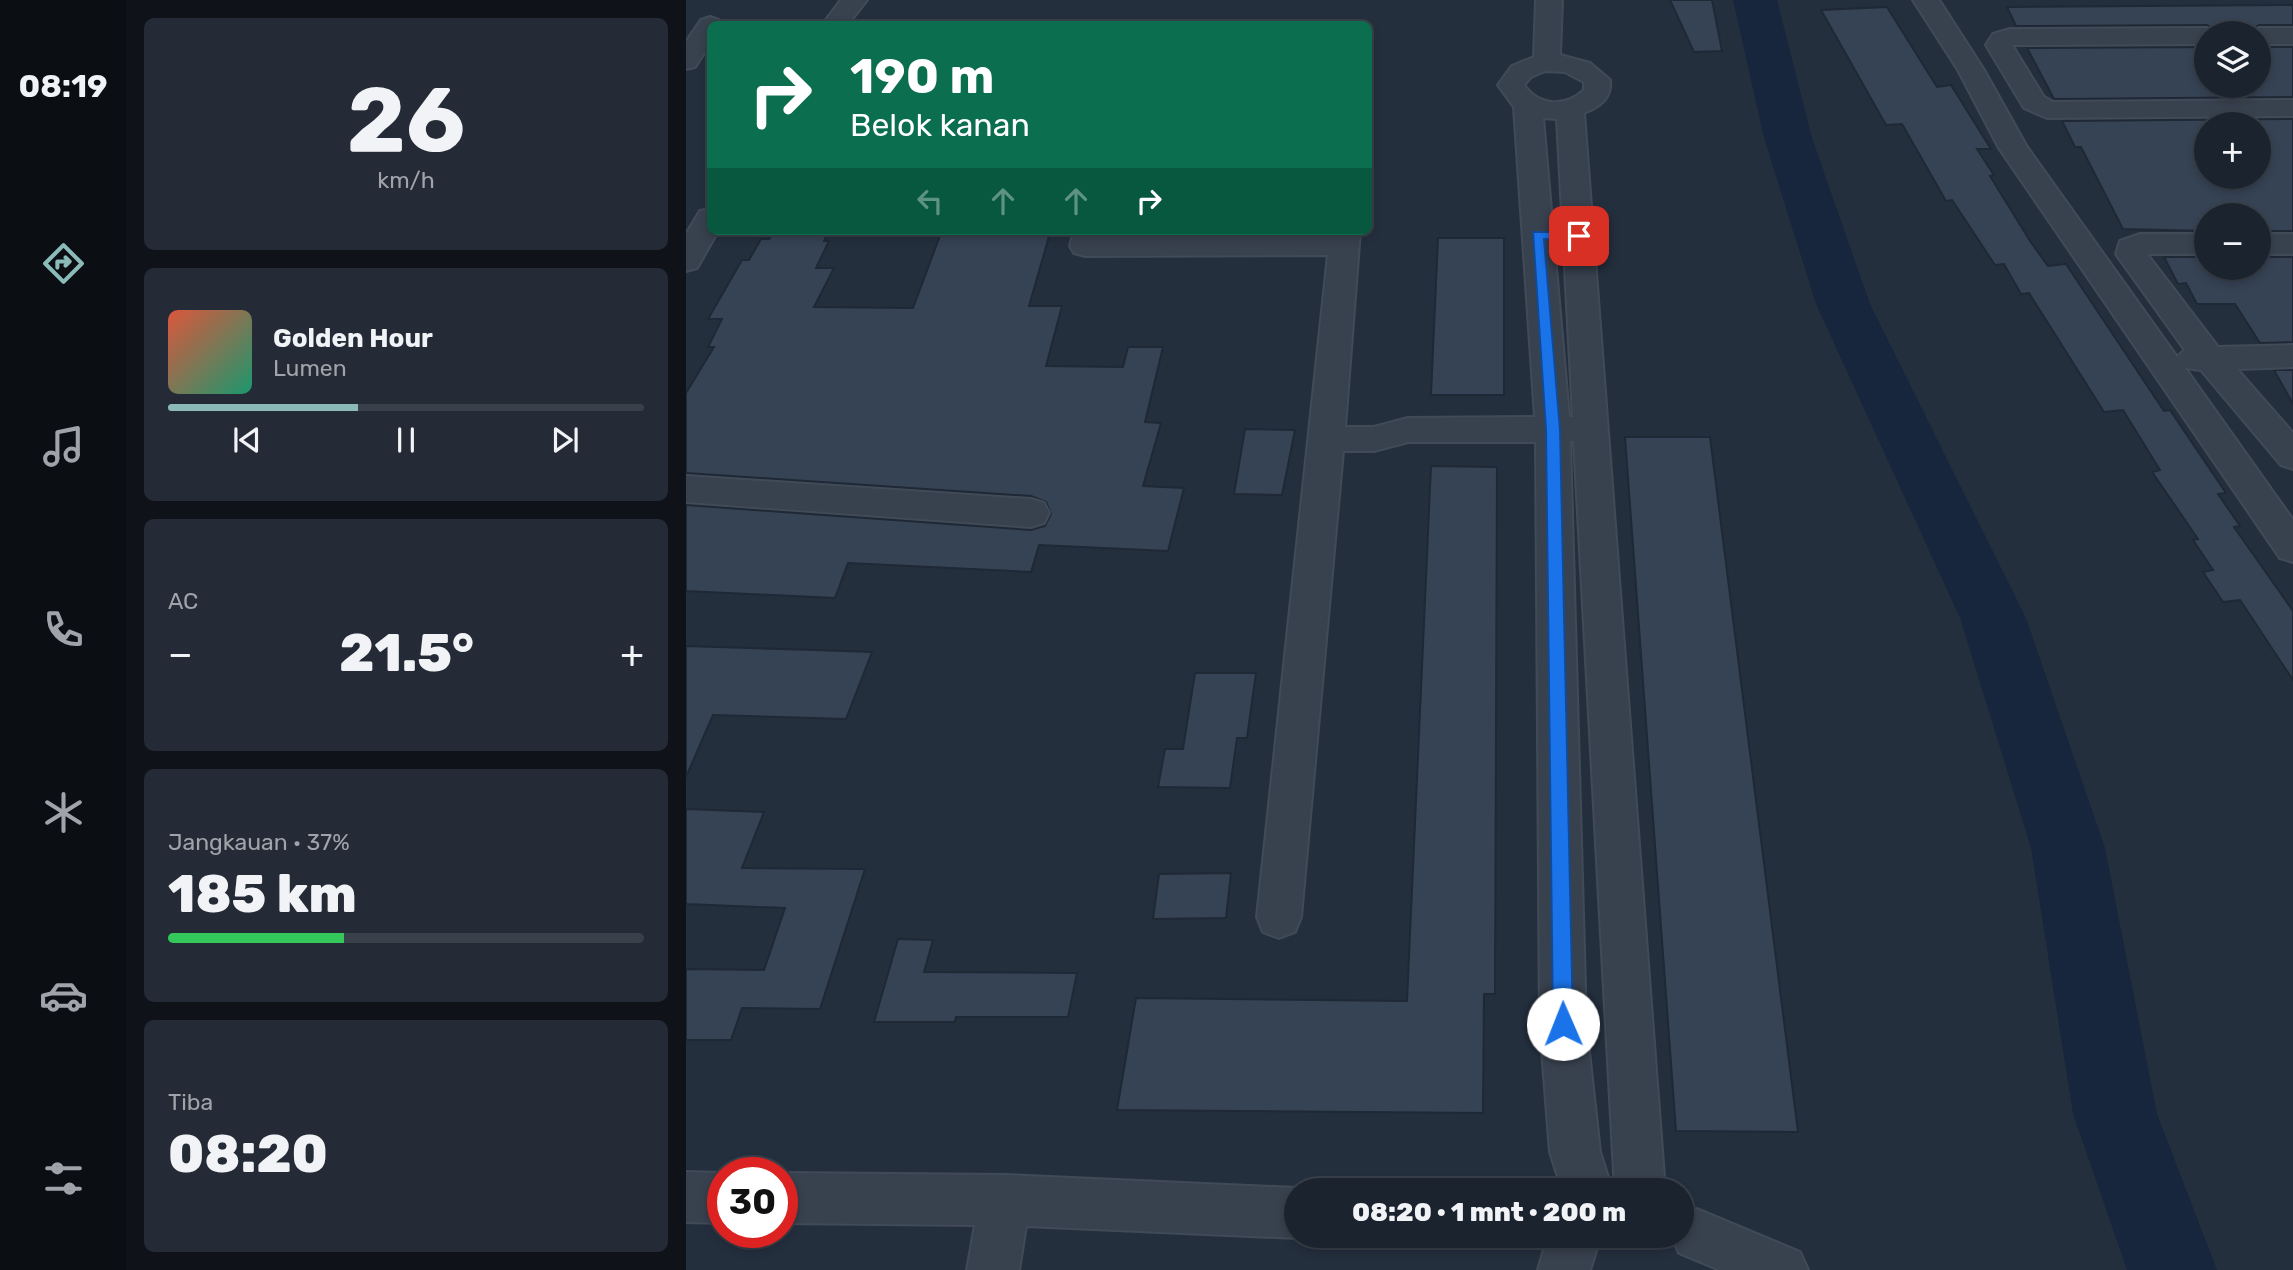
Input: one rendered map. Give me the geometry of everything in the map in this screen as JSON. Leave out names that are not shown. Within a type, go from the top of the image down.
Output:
[{"type":"street","points":[[837,21],[854,0]]},
{"type":"street","points":[[1547,62],[1549,0]]},
{"type":"street","points":[[1926,0],[1970,70],[2013,148],[2293,548]]},
{"type":"street","points":[[686,9],[722,10],[714,21]]},
{"type":"street","points":[[686,61],[707,31]]},
{"type":"street","points":[[2194,36],[2002,40],[1999,45],[2034,102],[2047,110],[2293,108]]},
{"type":"street","points":[[2271,36],[2293,36]]},
{"type":"street","points":[[1547,62],[1568,63],[1586,70],[1597,80],[1598,92],[1589,103],[1570,110],[1549,111],[1528,106],[1516,96],[1511,85],[1516,74],[1529,66],[1547,62]]},
{"type":"street","points":[[1970,70],[2015,71]]},
{"type":"street","points":[[1528,106],[1553,444],[1563,1024],[1575,1152],[1583,1178]]},
{"type":"street","points":[[1570,110],[1639,1178]]},
{"type":"street","points":[[686,261],[707,223]]},
{"type":"street","points":[[1088,235],[1085,246],[1344,238],[1327,439],[1279,917]]},
{"type":"street","points":[[1538,235],[1579,236]]},
{"type":"street","points":[[2194,244],[2140,244],[2131,248],[2130,254],[2207,356],[2293,456]]},
{"type":"street","points":[[2271,244],[2293,244]]},
{"type":"street","points":[[2162,361],[2207,356],[2293,356]]},
{"type":"street","points":[[1327,439],[1374,439],[1411,454],[1593,442]]},
{"type":"street","points":[[686,489],[1031,513]]},
{"type":"street","points":[[686,1197],[707,1198]]},
{"type":"street","points":[[798,1198],[1004,1199],[1284,1212]]},
{"type":"street","points":[[993,1270],[1004,1199]]},
{"type":"street","points":[[1697,1241],[1782,1270]]},
{"type":"street","points":[[1564,1270],[1569,1248]]},
{"type":"building","points":[[1670,0],[1712,0],[1722,51],[1694,52]]},
{"type":"building","points":[[2293,5],[2293,25],[2271,25],[2271,21],[2194,21],[2194,25],[2016,26],[2007,7]]},
{"type":"building","points":[[1887,7],[1937,87],[1951,85],[1991,149],[1977,149],[1994,175],[1990,176],[2030,241],[2048,266],[2066,264],[2164,411],[2170,410],[2226,493],[2218,494],[2240,526],[2234,527],[2293,611],[2293,680],[2240,600],[2223,602],[2203,572],[2213,570],[2193,540],[2198,539],[2152,472],[2160,470],[2123,410],[2104,412],[2029,293],[2021,294],[2004,264],[1995,265],[1952,200],[1946,201],[1902,124],[1886,125],[1821,10]]},
{"type":"building","points":[[2194,47],[2194,98],[2054,99],[2027,48]]},
{"type":"building","points":[[2271,47],[2293,47],[2293,97],[2271,97]]},
{"type":"building","points":[[2271,119],[2293,119],[2293,231],[2271,231],[2271,203],[2194,203],[2194,231],[2123,229],[2081,147],[2075,147],[2062,121],[2194,120],[2194,189],[2271,189]]},
{"type":"building","points":[[772,235],[827,235],[824,241],[829,241],[816,268],[834,268],[814,307],[913,308],[940,235],[1049,235],[1029,306],[1062,306],[1046,366],[1123,367],[1128,347],[1163,347],[1145,422],[1161,423],[1143,486],[1184,488],[1168,551],[1039,545],[1031,572],[848,563],[835,598],[686,591],[686,505],[1031,530],[1045,526],[1051,514],[1046,502],[1031,496],[686,473],[686,393],[714,347],[708,347],[722,319],[708,319],[742,260],[749,260],[761,239],[769,239]]},
{"type":"building","points":[[1438,238],[1504,238],[1504,395],[1431,395]]},
{"type":"building","points":[[2164,257],[2194,257],[2194,280],[2271,280],[2271,257],[2293,257],[2293,342],[2260,343],[2235,304],[2197,304],[2186,283],[2178,284]]},
{"type":"building","points":[[2274,370],[2293,370],[2293,404]]},
{"type":"building","points":[[1245,429],[1295,430],[1282,495],[1234,494]]},
{"type":"building","points":[[1625,437],[1710,437],[1798,1132],[1676,1131]]},
{"type":"building","points":[[1431,466],[1497,467],[1495,994],[1484,994],[1483,1113],[1117,1110],[1136,998],[1407,1001]]},
{"type":"building","points":[[686,646],[872,652],[846,719],[713,715],[686,777]]},
{"type":"building","points":[[1195,673],[1256,673],[1247,738],[1237,738],[1230,788],[1158,787],[1165,749],[1183,749]]},
{"type":"building","points":[[686,809],[764,812],[742,868],[865,869],[820,1009],[742,1008],[731,1040],[686,1040],[686,969],[764,970],[785,908],[686,904]]},
{"type":"building","points":[[1231,873],[1226,918],[1153,919],[1159,874]]},
{"type":"building","points":[[898,939],[933,940],[924,972],[1077,973],[1068,1017],[956,1017],[955,1022],[874,1022]]},
{"type":"waterway","points":[[1755,0],[1788,138],[1843,304],[1993,618],[2068,848],[2115,1114],[2172,1270]]},
{"type":"route","points":[[1563,1024],[1553,430],[1538,235],[1579,236]]}]
